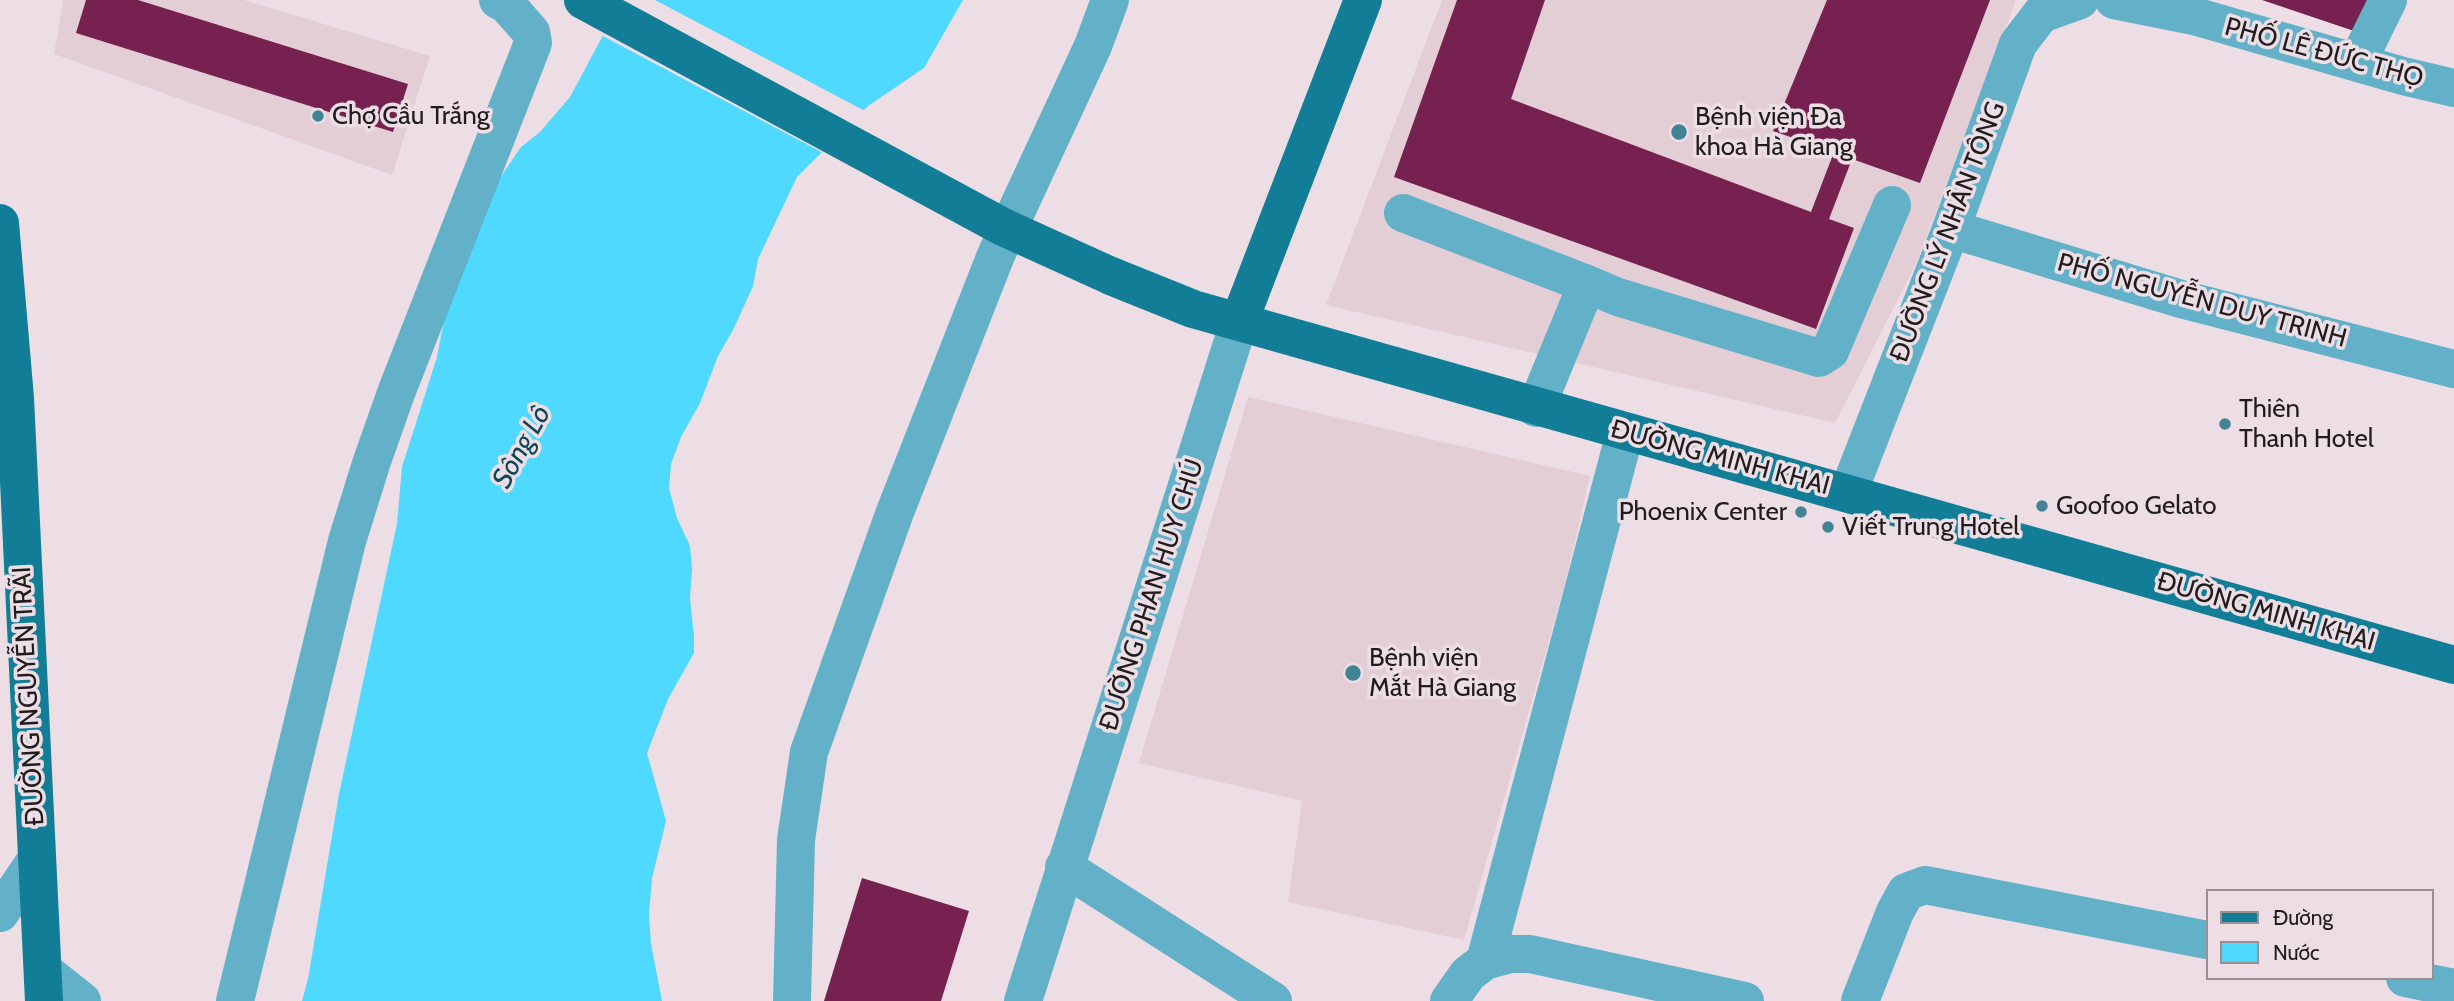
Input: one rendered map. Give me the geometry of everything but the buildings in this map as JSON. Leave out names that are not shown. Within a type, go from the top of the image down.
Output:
[{"type":"main road","name":"ĐƯỜNG MINH KHAI","points":[[583,0],[1003,227],[1111,276],[1193,309],[2454,666]]},
{"type":"main road","points":[[1239,322],[1363,0]]},
{"type":"main road","name":"ĐƯỜNG NGUYỄN TRÃI","points":[[0,223],[43,985]]},
{"type":"street","points":[[235,1001],[348,541],[371,464],[396,393],[533,43],[531,32],[507,5],[498,0]]},
{"type":"street","points":[[792,1001],[796,840],[809,752],[895,512],[996,255],[1093,46],[1110,0]]},
{"type":"street","name":"ĐƯỜNG LÝ NHÂN TÔNG","points":[[1848,493],[1951,229],[2018,44],[2041,13],[2080,0]]},
{"type":"street","points":[[2114,0],[2196,8]]},
{"type":"street","points":[[2357,63],[2388,0]]},
{"type":"street","name":"PHỐ LÊ ĐỨC THỌ","points":[[2196,8],[2357,63],[2454,88]]},
{"type":"street","points":[[1403,213],[1618,297],[1819,358],[1830,351],[1892,205]]},
{"type":"street","name":"PHỐ NGUYỄN DUY TRINH","points":[[1951,229],[2180,299],[2454,369]]},
{"type":"street","points":[[1536,408],[1587,284]]},
{"type":"street","name":"ĐƯỜNG PHAN HUY CHÚ","points":[[1023,1001],[1239,322]]},
{"type":"street","points":[[1485,961],[1625,433]]},
{"type":"street","points":[[0,913],[36,860]]},
{"type":"street","points":[[1065,867],[1273,1001]]},
{"type":"street","points":[[1860,1001],[1895,912],[1906,892],[1924,885],[2206,940]]},
{"type":"street","points":[[1449,1001],[1468,974],[1485,961],[1510,954],[1530,954],[1745,1001]]},
{"type":"street","points":[[2415,980],[2454,988]]},
{"type":"street","points":[[43,985],[82,1001]]},
{"type":"shaded area","name":"Chợ Cầu Trắng","points":[[63,0],[244,0],[430,56],[392,175],[54,54]]},
{"type":"shaded area","name":"Bệnh viện Đa khoa Hà Giang","points":[[1442,0],[2016,0],[1916,264],[1835,423],[1326,305]]},
{"type":"shaded area","name":"Bệnh viện Mắt Hà Giang","points":[[1248,397],[1590,476],[1565,584],[1464,940],[1288,902],[1302,801],[1139,763]]},
{"type":"water","name":"Sông Lô","points":[[622,0],[963,0],[924,68],[868,106],[797,177],[758,259],[753,286],[718,356],[700,403],[681,437],[671,464],[669,488],[677,518],[690,546],[694,653],[668,699],[647,753],[666,821],[652,878],[649,914],[651,944],[662,1001],[302,1001],[339,794],[397,524],[402,467],[437,357],[460,237],[521,147],[540,132],[570,97]]},
{"type":"pier","points":[[618,0],[655,0],[867,112],[825,154],[599,34]]},
{"type":"place","name":"Chợ Cầu Trắng","points":[[318,116]]},
{"type":"place","name":"Bệnh viện Đa khoa Hà Giang","points":[[1679,132]]},
{"type":"place","name":"Thiên Thanh Hotel","points":[[2225,424]]},
{"type":"place","name":"Goofoo Gelato","points":[[2042,506]]},
{"type":"place","name":"Phoenix Center","points":[[1801,512]]},
{"type":"place","name":"Viết Trung Hotel","points":[[1828,527]]},
{"type":"place","name":"Bệnh viện Mắt Hà Giang","points":[[1353,673]]}]
